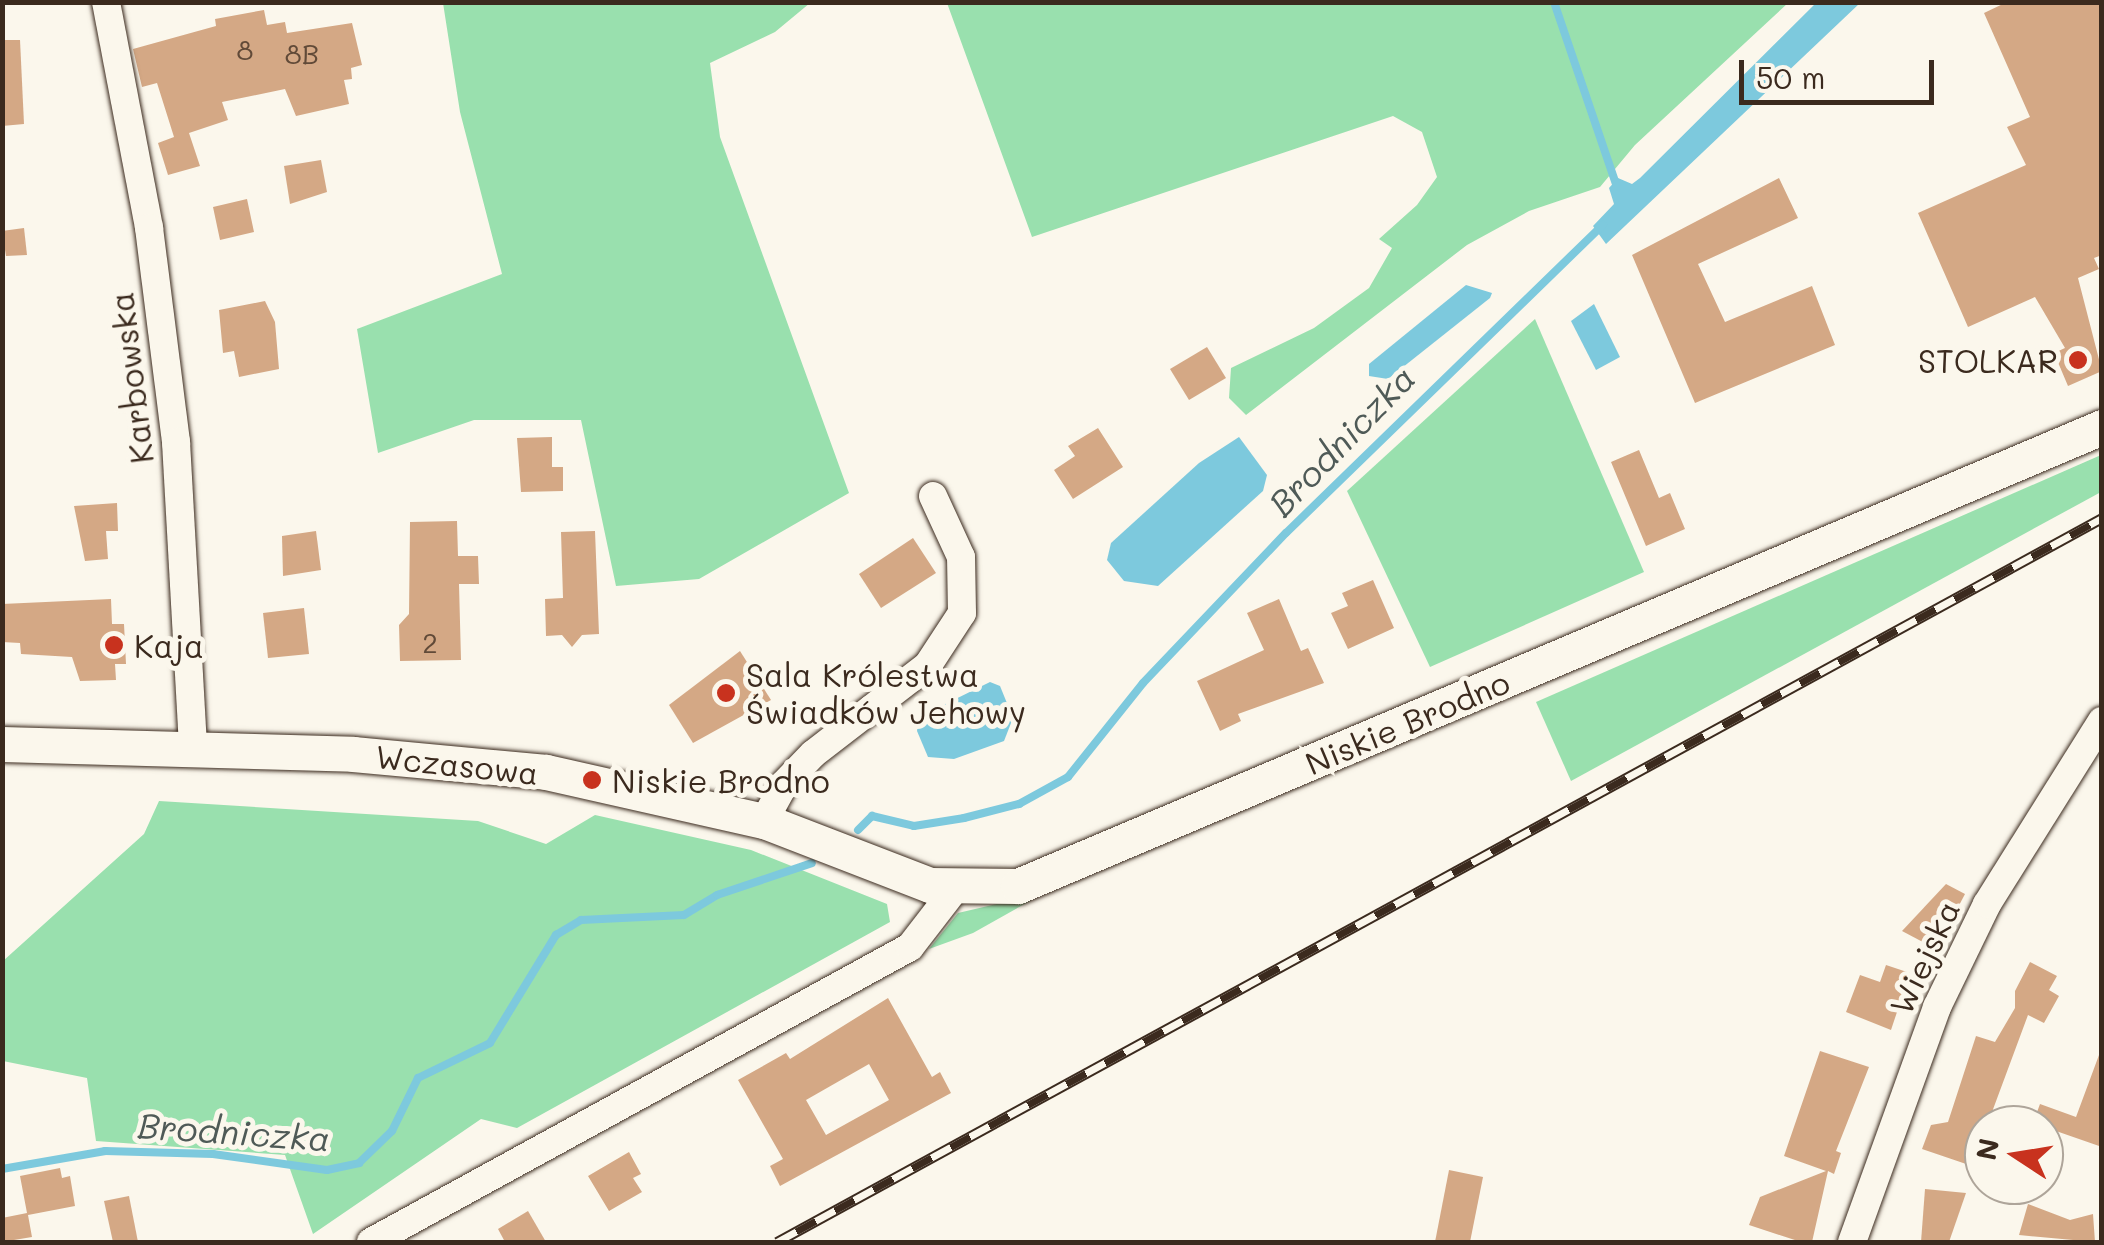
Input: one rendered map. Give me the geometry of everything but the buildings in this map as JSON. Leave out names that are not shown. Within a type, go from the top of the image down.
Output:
[{"type":"street","name":"Karbowska","points":[[106,2],[149,228],[176,442],[193,749]]},
{"type":"street","name":"Niskie Brodno","points":[[954,890],[1018,886],[1055,872],[2102,427]]},
{"type":"street","points":[[764,820],[785,783],[813,754],[928,665],[962,613],[961,558],[933,496]]},
{"type":"street","name":"Wiejska","points":[[1852,1242],[1937,1007],[1987,904],[2102,721]]},
{"type":"street","name":"Wczasowa","points":[[2,744],[193,749],[488,765],[631,787],[764,820],[954,890]]},
{"type":"street","points":[[371,1242],[910,947],[954,890]]},
{"type":"green space","points":[[443,3],[810,3],[775,32],[710,63],[720,137],[849,493],[699,579],[616,586],[581,420],[474,420],[378,453],[357,329],[502,274],[460,112]]},
{"type":"green space","points":[[947,3],[1788,3],[1635,145],[1600,187],[1529,211],[1467,245],[1246,415],[1229,398],[1231,368],[1314,328],[1369,288],[1392,248],[1379,239],[1417,205],[1437,177],[1422,132],[1393,116],[1032,237]]},
{"type":"green space","points":[[1535,319],[1644,572],[1430,667],[1347,491]]},
{"type":"green space","points":[[2101,455],[2101,492],[1571,781],[1536,702]]},
{"type":"green space","points":[[159,801],[478,821],[546,844],[595,815],[751,850],[887,904],[890,922],[517,1128],[481,1119],[313,1234],[285,1155],[96,1141],[87,1078],[3,1061],[3,961],[144,834]]},
{"type":"green space","points":[[1044,893],[973,933],[929,949],[958,913]]},
{"type":"water","points":[[1816,3],[1860,3],[1606,244],[1593,226],[1614,204],[1609,188],[1618,178],[1632,184],[1640,178]]},
{"type":"water","points":[[1466,285],[1492,293],[1490,298],[1388,379],[1369,376],[1369,364]]},
{"type":"water","points":[[1594,304],[1620,357],[1596,370],[1571,321]]},
{"type":"water","points":[[1239,437],[1267,475],[1263,491],[1158,586],[1124,581],[1107,560],[1111,543],[1199,463]]},
{"type":"water","points":[[990,682],[1000,686],[1013,718],[1004,741],[954,759],[928,757],[917,731],[919,717]]},
{"type":"waterway","points":[[1554,2],[1617,187]]},
{"type":"waterway","name":"Brodniczka","points":[[858,830],[872,816],[914,826],[964,818],[1019,804],[1068,777],[1143,683],[1286,533],[1603,225]]},
{"type":"waterway","name":"Brodniczka","points":[[2,1169],[105,1151],[213,1154],[327,1170],[359,1163],[392,1131],[418,1078],[490,1043],[556,935],[581,920],[684,915],[717,895],[812,863]]},
{"type":"railway","points":[[777,1242],[2102,518]]},
{"type":"place","name":"STOLKAR","points":[[2078,360]]},
{"type":"place","name":"Kaja","points":[[114,645]]},
{"type":"place","name":"Sala Królestwa Świadków Jehowy","points":[[726,693]]},
{"type":"place","name":"Niskie Brodno","points":[[592,780]]}]
